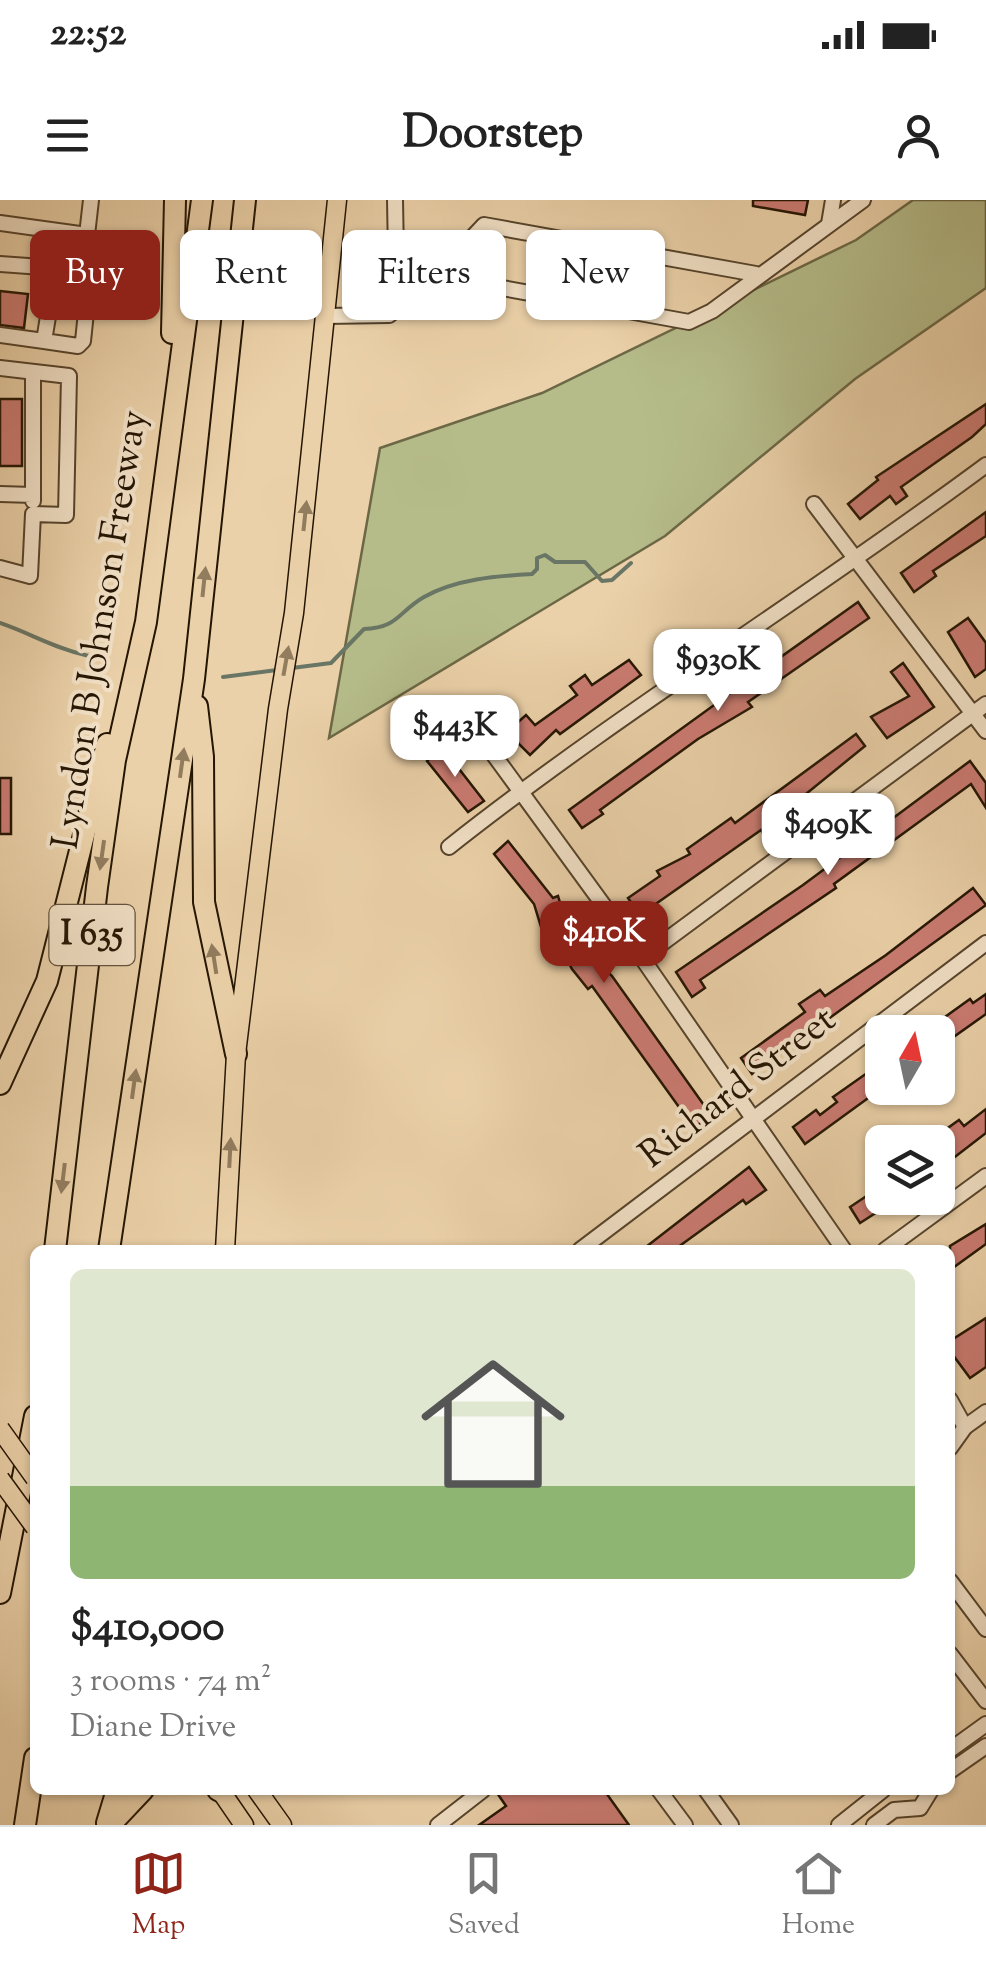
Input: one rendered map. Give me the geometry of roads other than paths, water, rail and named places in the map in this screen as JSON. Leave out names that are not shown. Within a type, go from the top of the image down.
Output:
[{"type":"highway","points":[[172,414],[175,200]]},
{"type":"highway","name":"Lyndon B Johnson Freeway","points":[[55,1245],[116,760],[146,622],[202,200]]},
{"type":"highway","name":"I 635","points":[[110,1245],[194,679],[245,200]]},
{"type":"highway","points":[[0,1084],[47,981],[104,754],[146,622]]},
{"type":"highway","points":[[194,679],[203,757],[204,902],[236,1054]]},
{"type":"highway","points":[[0,1593],[30,1441]]},
{"type":"highway","points":[[25,1825],[30,1792]]},
{"type":"highway","points":[[108,1825],[116,1795]]},
{"type":"highway","points":[[108,1825],[138,1795]]},
{"type":"main road","points":[[225,1245],[236,1054],[278,708],[294,613],[337,200]]},
{"type":"main road","points":[[0,1428],[30,1471]]},
{"type":"main road","points":[[0,1479],[30,1520]]},
{"type":"main road","points":[[222,1795],[236,1822]]},
{"type":"main road","points":[[261,1795],[282,1825]]},
{"type":"street","points":[[87,230],[91,200]]},
{"type":"street","points":[[395,200],[396,230]]},
{"type":"street","points":[[830,224],[833,200]]},
{"type":"street","points":[[506,289],[689,322],[712,310],[756,274],[863,200]]},
{"type":"street","points":[[0,223],[48,230]]},
{"type":"street","points":[[479,230],[484,225],[756,274]]},
{"type":"street","points":[[0,264],[30,266]]},
{"type":"street","points":[[325,316],[342,316]]},
{"type":"street","points":[[44,340],[47,320]]},
{"type":"street","points":[[0,335],[78,346],[83,341],[85,320]]},
{"type":"street","points":[[0,368],[69,376],[66,515],[33,514]]},
{"type":"street","points":[[0,568],[30,576],[33,372]]},
{"type":"street","points":[[449,848],[518,792],[986,465]]},
{"type":"street","points":[[0,494],[33,494]]},
{"type":"street","points":[[814,504],[980,708],[986,730]]},
{"type":"street","points":[[642,958],[980,708]]},
{"type":"street","points":[[467,718],[642,958],[841,1245]]},
{"type":"street","name":"Richard Street","points":[[586,1245],[986,944]]},
{"type":"street","points":[[892,1245],[986,1176]]},
{"type":"street","points":[[955,1408],[966,1427]]},
{"type":"street","points":[[955,1441],[986,1412]]},
{"type":"street","points":[[955,1588],[986,1629]]},
{"type":"street","points":[[955,1661],[986,1701]]},
{"type":"street","points":[[955,1746],[986,1724]]},
{"type":"street","points":[[955,1768],[986,1746]]},
{"type":"street","points":[[438,1825],[477,1795]]},
{"type":"street","points":[[663,1795],[685,1825]]},
{"type":"street","points":[[709,1795],[726,1823]]},
{"type":"street","points":[[839,1825],[877,1795]]},
{"type":"street","points":[[885,1795],[894,1810]]},
{"type":"street","points":[[874,1825],[894,1810],[920,1808],[927,1795]]},
{"type":"waterway","points":[[292,668],[331,663],[364,629],[384,626],[436,591],[476,579],[532,574],[537,569],[537,558],[545,555],[555,562],[585,562],[602,581],[612,580],[631,563]]},
{"type":"waterway","points":[[0,623],[89,656]]},
{"type":"waterway","points":[[223,677],[277,670]]}]
